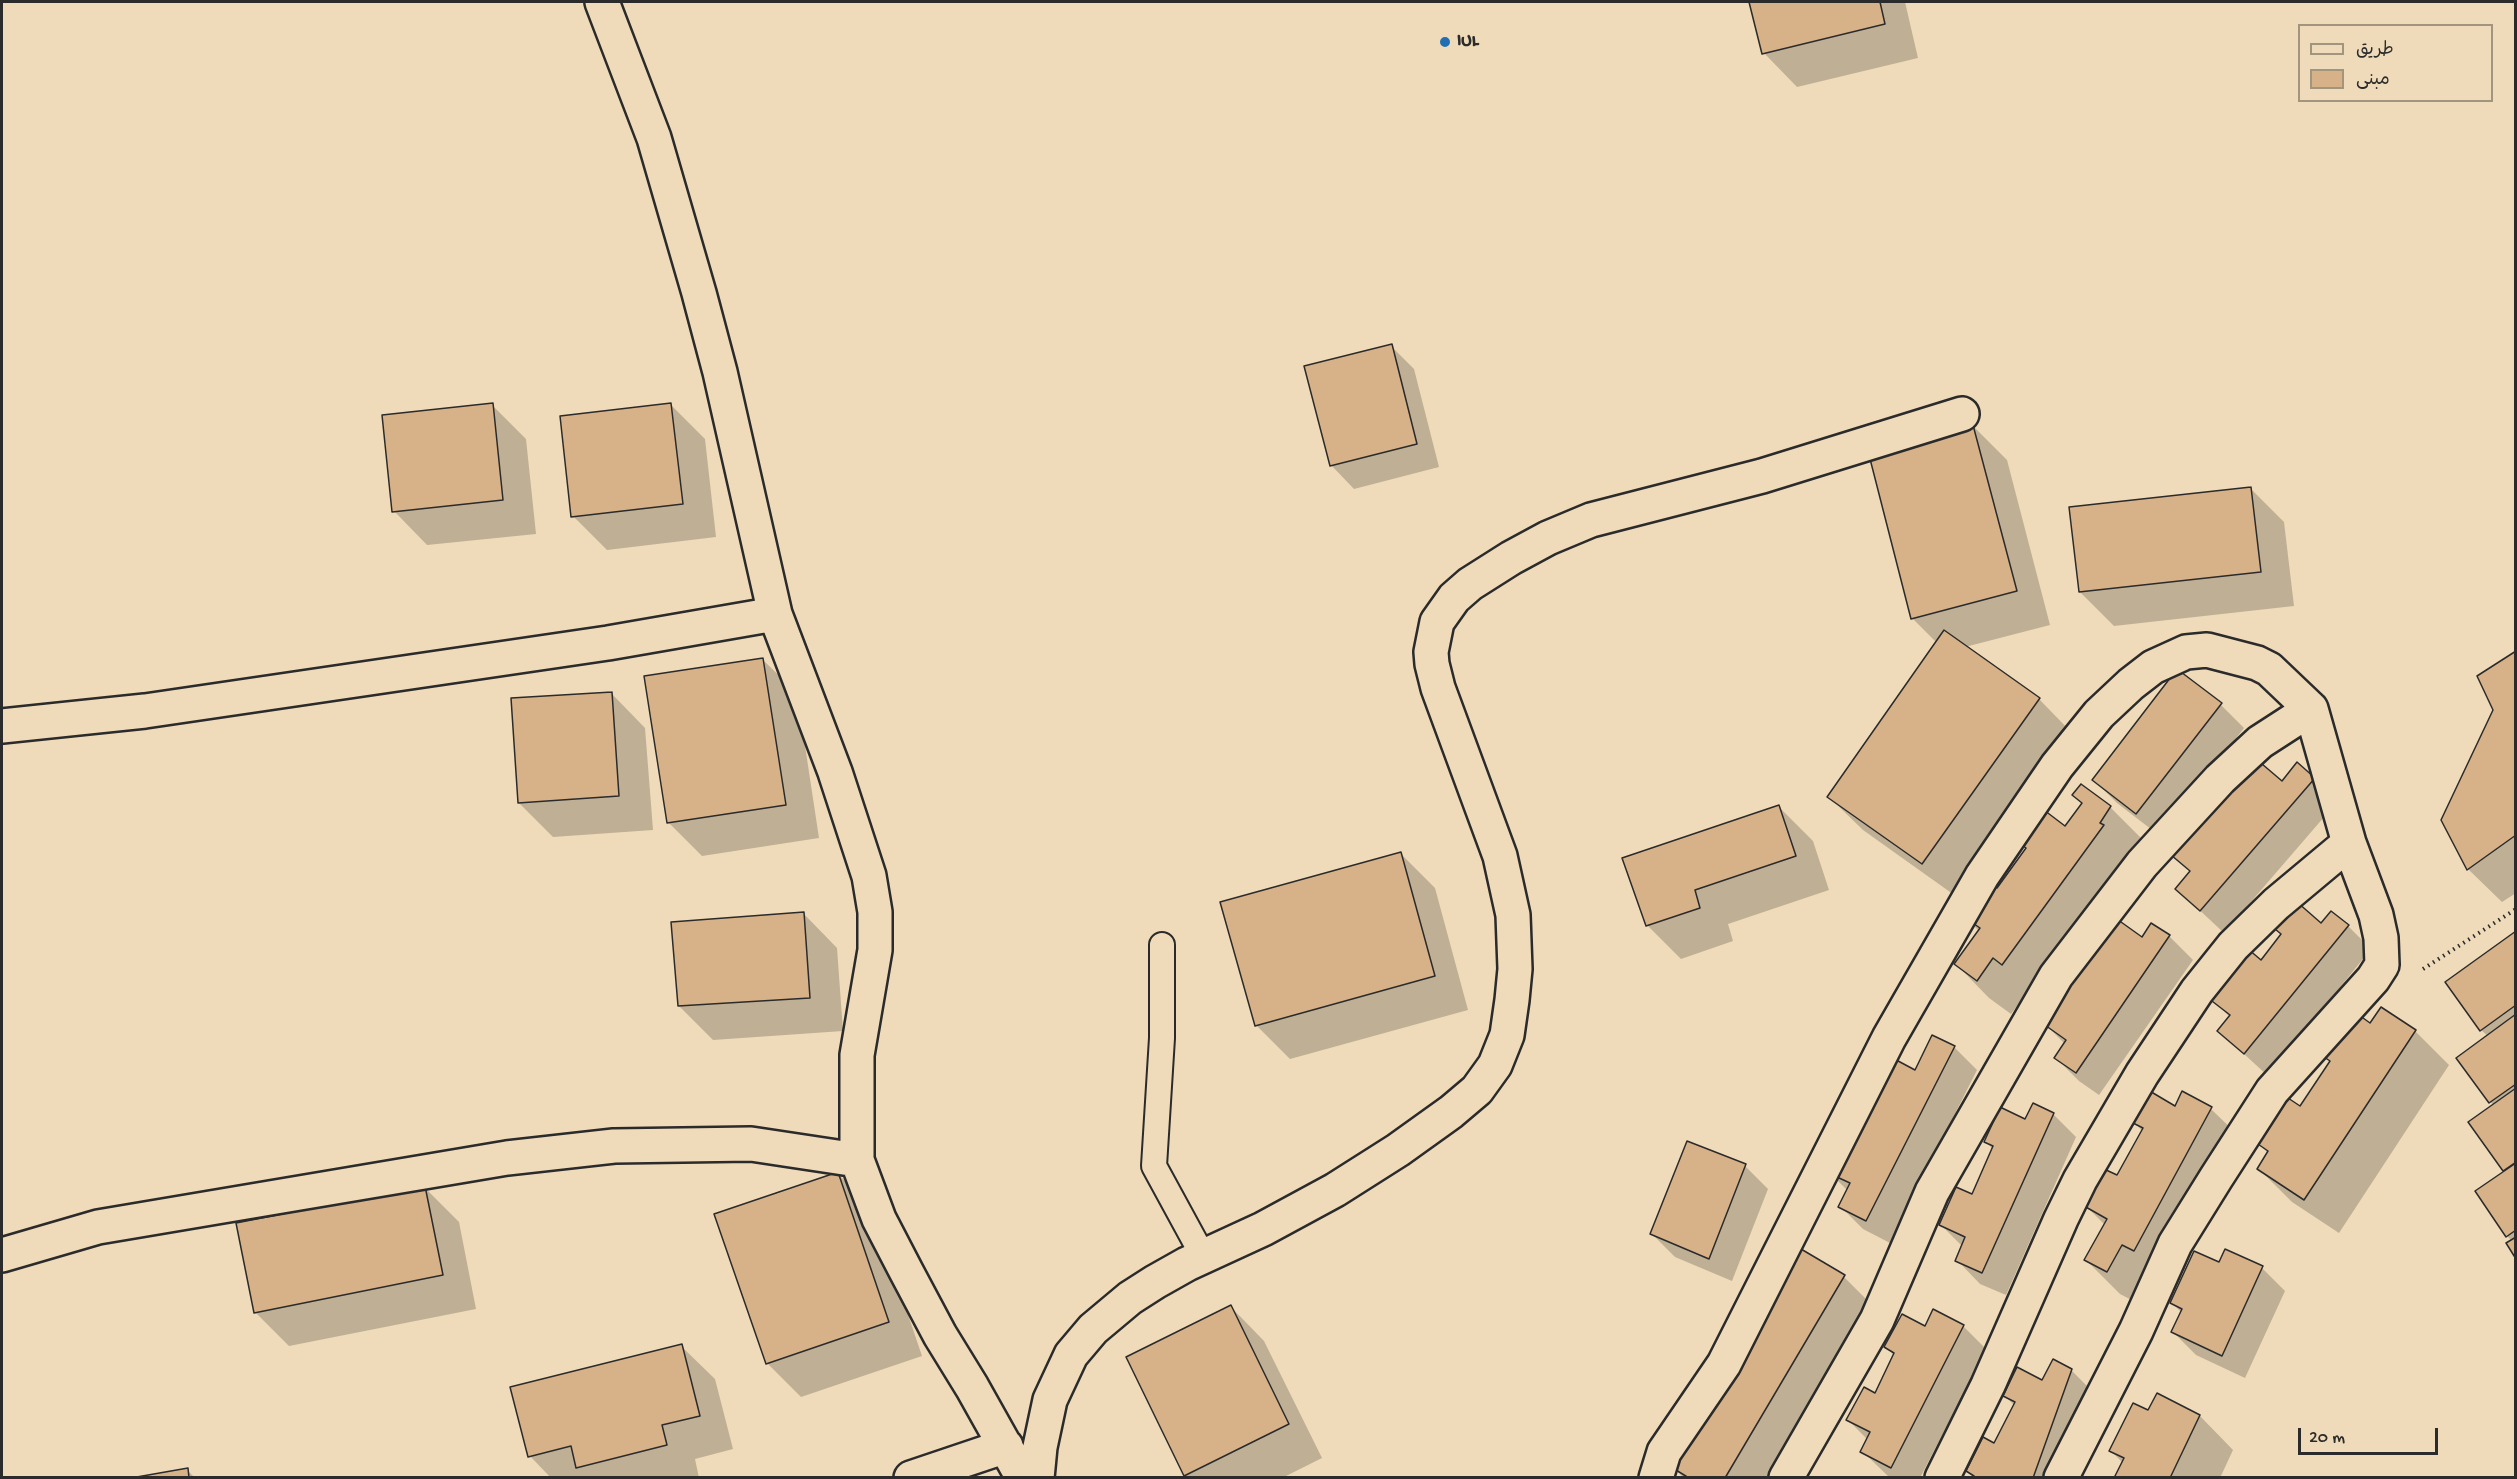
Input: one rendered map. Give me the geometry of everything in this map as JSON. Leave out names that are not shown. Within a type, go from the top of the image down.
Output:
[{"type":"street","points":[[602,2],[654,138],[699,293],[720,372],[775,614],[839,783],[869,876],[875,912],[875,950],[857,1055],[857,1160],[879,1219],[906,1271],[940,1335],[1023,1478]]},
{"type":"street","points":[[1037,1478],[1040,1447],[1050,1400],[1071,1355],[1093,1329],[1130,1298],[1203,1256],[1263,1229],[1325,1196],[1398,1150],[1477,1090],[1495,1065],[1507,1035],[1514,979],[1513,915],[1500,856],[1438,688],[1431,652],[1437,622],[1454,598],[1470,584],[1511,558],[1548,538],[1591,520],[1762,476],[1962,414]]},
{"type":"street","points":[[2,726],[156,710],[597,645],[775,614]]},
{"type":"street","points":[[1656,1478],[1664,1452],[1724,1364],[1833,1146],[1938,950],[1982,876],[2057,766],[2099,714],[2131,684],[2154,667],[2186,652],[2207,650],[2257,663],[2270,669],[2311,709],[2349,843],[2376,915],[2381,938],[2382,965],[2373,979],[2272,1091],[2216,1178],[2175,1244],[2136,1331],[2061,1478]]},
{"type":"street","points":[[1786,1478],[1877,1320],[1932,1192],[2056,975],[2142,864],[2213,787],[2260,742],[2311,709]]},
{"type":"street","points":[[1942,1478],[1993,1375],[2080,1180],[2142,1074],[2197,991],[2233,946],[2276,904],[2349,843]]},
{"type":"street","points":[[2,1255],[98,1227],[323,1190],[389,1176],[519,1156],[614,1146],[751,1144],[857,1160]]},
{"type":"street","points":[[911,1478],[1006,1446]]},
{"type":"lane","points":[[1162,945],[1162,1038],[1154,1166],[1203,1256]]},
{"type":"path","points":[[2373,979],[2415,975],[2516,909]]},
{"type":"building","points":[[1749,2],[1880,2],[1885,24],[1762,54]]},
{"type":"building","points":[[1392,344],[1417,444],[1330,466],[1304,366]]},
{"type":"building","points":[[493,403],[503,500],[392,512],[382,415]]},
{"type":"building","points":[[671,403],[683,504],[571,517],[560,416]]},
{"type":"building","points":[[1973,425],[2017,591],[1911,619],[1868,451]]},
{"type":"building","points":[[2251,487],[2261,572],[2079,592],[2069,507]]},
{"type":"building","points":[[1944,630],[2040,698],[1922,864],[1827,797]]},
{"type":"building","points":[[2516,651],[2516,835],[2467,870],[2441,820],[2493,710],[2477,676]]},
{"type":"building","points":[[763,658],[786,805],[667,823],[644,676]]},
{"type":"building","points":[[2177,669],[2222,703],[2136,814],[2092,780]]},
{"type":"building","points":[[612,692],[619,796],[518,803],[511,698]]},
{"type":"building","points":[[2255,758],[2282,781],[2297,762],[2315,778],[2200,911],[2175,889],[2190,871],[2171,855]]},
{"type":"building","points":[[2081,784],[2111,806],[2100,823],[2104,825],[2002,965],[1993,958],[1977,981],[1954,964],[1980,928],[1961,915],[1987,879],[1997,888],[2026,848],[2015,840],[2040,807],[2065,826],[2082,803],[2072,795]]},
{"type":"building","points":[[1779,805],[1796,856],[1695,890],[1700,908],[1646,926],[1622,858]]},
{"type":"building","points":[[1401,852],[1435,976],[1255,1026],[1220,902]]},
{"type":"building","points":[[2297,902],[2321,923],[2331,911],[2349,925],[2244,1054],[2217,1031],[2230,1015],[2208,998],[2248,949],[2261,960],[2281,934],[2275,929]]},
{"type":"building","points":[[804,912],[810,998],[678,1006],[671,922]]},
{"type":"building","points":[[2114,917],[2142,937],[2151,923],[2170,935],[2076,1073],[2054,1058],[2066,1040],[2042,1023]]},
{"type":"building","points":[[2516,931],[2516,1005],[2480,1031],[2445,982]]},
{"type":"building","points":[[2381,1007],[2416,1030],[2304,1200],[2257,1169],[2268,1151],[2255,1142],[2285,1096],[2300,1106],[2330,1061],[2321,1055],[2352,1010],[2370,1023]]},
{"type":"building","points":[[2516,1014],[2516,1084],[2489,1103],[2456,1058]]},
{"type":"building","points":[[1932,1035],[1955,1046],[1866,1221],[1838,1207],[1850,1183],[1826,1172],[1885,1054],[1915,1070]]},
{"type":"building","points":[[2516,1088],[2516,1162],[2503,1171],[2468,1122]]},
{"type":"building","points":[[2148,1090],[2175,1106],[2182,1091],[2212,1107],[2134,1251],[2122,1245],[2107,1272],[2084,1260],[2107,1219],[2084,1206],[2104,1169],[2117,1175],[2143,1128],[2131,1122]]},
{"type":"building","points":[[2033,1103],[2054,1113],[1982,1273],[1955,1261],[1965,1237],[1939,1225],[1956,1187],[1972,1194],[1993,1146],[1984,1142],[2000,1107],[2025,1119]]},
{"type":"building","points":[[1687,1141],[1746,1164],[1709,1259],[1650,1234]]},
{"type":"building","points":[[2516,1163],[2516,1230],[2506,1237],[2475,1191]]},
{"type":"building","points":[[838,1172],[889,1322],[766,1364],[714,1214]]},
{"type":"building","points":[[425,1186],[443,1275],[254,1313],[236,1223]]},
{"type":"building","points":[[2516,1237],[2516,1259],[2506,1243]]},
{"type":"building","points":[[1801,1249],[1845,1275],[1725,1478],[1689,1478],[1671,1467]]},
{"type":"building","points":[[2225,1249],[2263,1266],[2222,1356],[2171,1332],[2182,1309],[2170,1303],[2194,1251],[2219,1262]]},
{"type":"building","points":[[1231,1305],[1289,1424],[1184,1476],[1126,1357]]},
{"type":"building","points":[[1933,1309],[1964,1325],[1891,1468],[1860,1452],[1870,1432],[1846,1420],[1864,1387],[1875,1393],[1894,1353],[1884,1347],[1902,1314],[1925,1326]]},
{"type":"building","points":[[682,1344],[700,1416],[662,1425],[667,1445],[576,1468],[571,1446],[528,1457],[510,1387]]},
{"type":"building","points":[[2053,1359],[2072,1369],[2033,1478],[1973,1478],[1974,1476],[1966,1471],[1983,1437],[1994,1443],[2015,1402],[2003,1396],[2017,1367],[2042,1380]]},
{"type":"building","points":[[2157,1393],[2200,1415],[2170,1478],[2114,1478],[2124,1458],[2109,1451],[2133,1403],[2148,1410]]},
{"type":"building","points":[[188,1468],[189,1478],[131,1478]]},
{"type":"place","name":"IUL","points":[[1445,42]]}]
